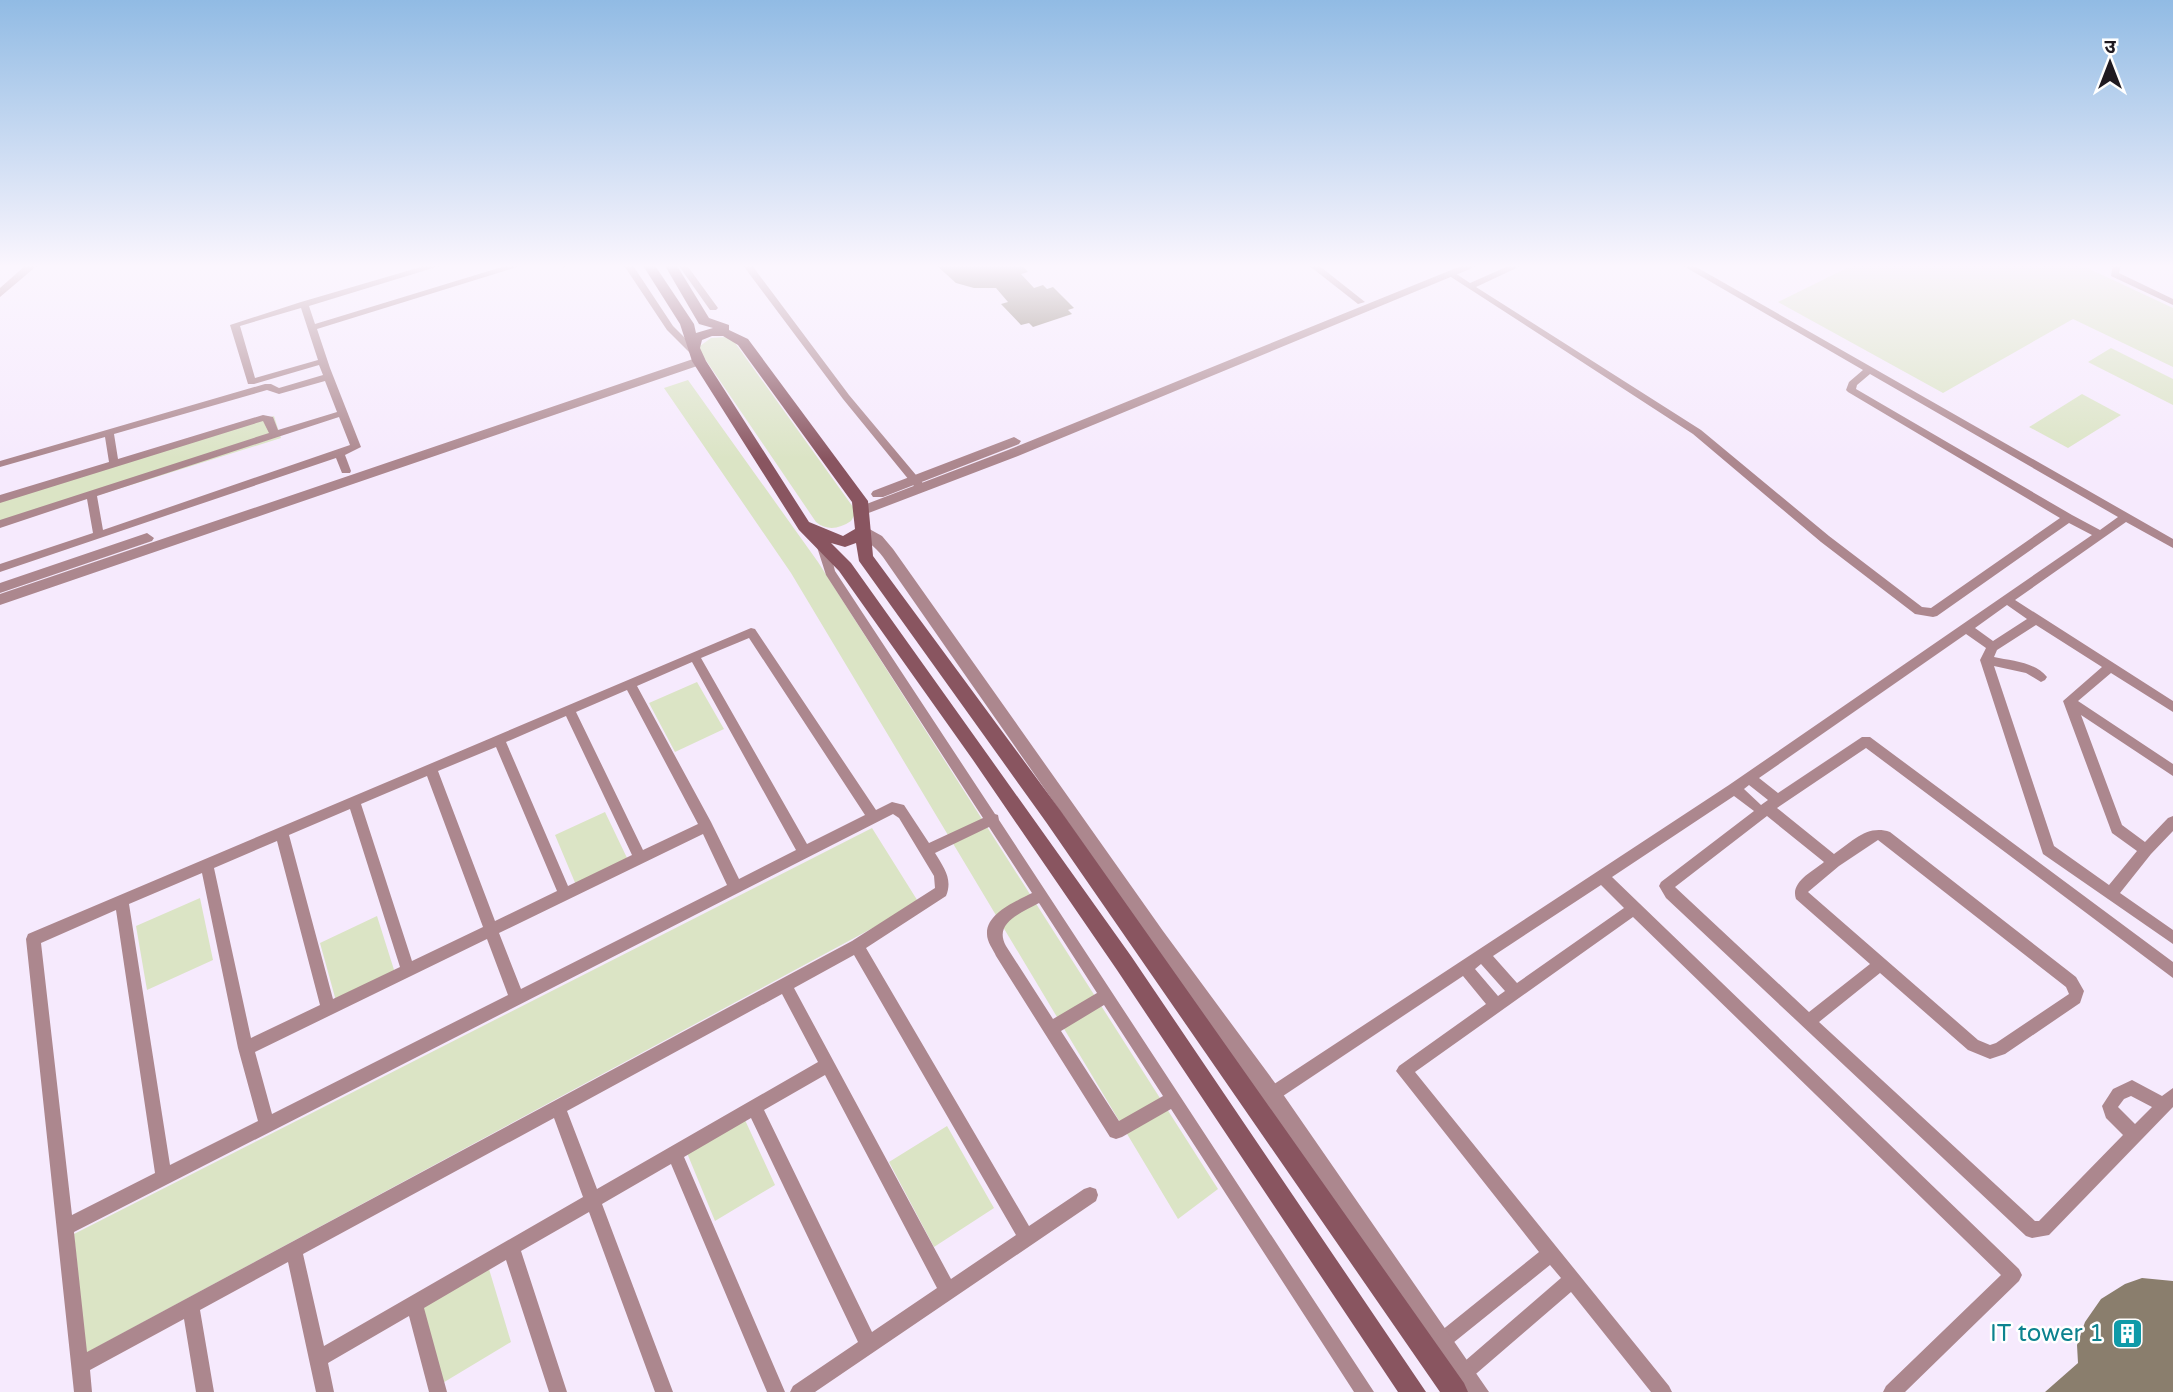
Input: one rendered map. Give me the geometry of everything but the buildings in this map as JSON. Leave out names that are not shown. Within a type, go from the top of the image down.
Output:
[{"type":"main road","points":[[688,329],[695,354],[798,516],[823,547],[845,567],[1101,930],[1413,1392]]},
{"type":"main road","points":[[724,329],[743,342],[861,514],[865,557],[1263,1100],[1460,1382]]},
{"type":"main road","points":[[695,354],[696,338],[711,331],[729,331]]},
{"type":"main road","points":[[798,516],[819,534],[845,542],[861,514]]},
{"type":"street","points":[[236,329],[251,382],[326,369]]},
{"type":"street","points":[[0,568],[356,447],[312,329]]},
{"type":"street","points":[[671,329],[695,354]]},
{"type":"street","points":[[795,329],[846,397],[918,484]]},
{"type":"street","points":[[861,514],[918,484],[1306,329]]},
{"type":"street","points":[[1537,329],[1697,432],[1825,539],[1919,611],[1933,613],[2068,518]]},
{"type":"street","points":[[1797,329],[2173,544]]},
{"type":"street","points":[[0,587],[695,354]]},
{"type":"street","points":[[0,600],[695,354]]},
{"type":"street","points":[[0,464],[268,386],[279,391],[326,369]]},
{"type":"street","points":[[1869,370],[1852,384],[1852,390],[2100,535]]},
{"type":"street","points":[[0,524],[274,433],[343,413]]},
{"type":"street","points":[[0,499],[263,418],[269,419],[274,433]]},
{"type":"street","points":[[1894,429],[1906,422]]},
{"type":"street","points":[[109,431],[114,464]]},
{"type":"street","points":[[339,453],[346,471]]},
{"type":"street","points":[[90,494],[99,535]]},
{"type":"street","points":[[1477,1392],[1460,1382],[1442,1341],[1263,1100],[1734,789],[2126,517]]},
{"type":"street","points":[[80,541],[83,559]]},
{"type":"street","points":[[823,547],[830,572],[1365,1392]]},
{"type":"street","points":[[2007,600],[2173,707]]},
{"type":"street","points":[[2036,619],[1993,647],[1986,660],[2048,850],[2173,938]]},
{"type":"street","points":[[1966,628],[1993,647]]},
{"type":"street","points":[[83,1392],[33,939],[751,632],[874,817]]},
{"type":"street","points":[[694,656],[805,853]]},
{"type":"street","points":[[1986,660],[2029,669],[2041,677]]},
{"type":"street","points":[[2069,701],[2111,667]]},
{"type":"street","points":[[630,684],[736,888]]},
{"type":"street","points":[[2069,701],[2173,771]]},
{"type":"street","points":[[2069,701],[2117,830],[2146,850]]},
{"type":"street","points":[[569,710],[640,858]]},
{"type":"street","points":[[499,740],[565,894]]},
{"type":"street","points":[[2134,1135],[2112,1112],[2110,1106],[2114,1099],[2126,1089],[2132,1088],[2168,1100],[2043,1229],[2032,1230],[1671,894],[1666,886],[1767,805],[1864,741],[1868,741],[2173,971]]},
{"type":"street","points":[[431,769],[517,999]]},
{"type":"street","points":[[1749,778],[1767,805]]},
{"type":"street","points":[[1734,789],[1767,805],[1835,862]]},
{"type":"street","points":[[354,802],[408,970]]},
{"type":"street","points":[[65,1227],[892,808],[899,809],[941,875],[941,892],[857,946],[80,1365]]},
{"type":"street","points":[[926,850],[993,819]]},
{"type":"street","points":[[2111,894],[2146,850],[2173,822]]},
{"type":"street","points":[[246,1048],[706,826]]},
{"type":"street","points":[[282,833],[328,1008]]},
{"type":"street","points":[[1871,836],[1885,836],[2070,982],[2077,992],[2075,998],[2000,1049],[1990,1052],[1973,1045],[1801,895],[1801,889],[1835,862],[1871,836]]},
{"type":"street","points":[[207,865],[246,1048],[267,1125]]},
{"type":"street","points":[[1602,877],[2013,1275],[1892,1392]]},
{"type":"street","points":[[1041,895],[1006,917],[995,929],[995,937],[1001,951],[1116,1130],[1174,1099]]},
{"type":"street","points":[[122,901],[164,1177]]},
{"type":"street","points":[[1634,909],[1404,1072],[1663,1392]]},
{"type":"street","points":[[857,946],[1027,1238]]},
{"type":"street","points":[[1482,955],[1516,992]]},
{"type":"street","points":[[1808,1022],[1880,965]]},
{"type":"street","points":[[1464,967],[1497,1006]]},
{"type":"street","points":[[785,985],[948,1292]]},
{"type":"street","points":[[1052,1028],[1107,995]]},
{"type":"street","points":[[318,1359],[827,1065]]},
{"type":"street","points":[[558,1107],[664,1392]]},
{"type":"street","points":[[754,1107],[869,1345]]},
{"type":"street","points":[[674,1153],[776,1392]]},
{"type":"street","points":[[799,1392],[1090,1195]]},
{"type":"street","points":[[511,1248],[558,1392]]},
{"type":"street","points":[[294,1250],[325,1392]]},
{"type":"street","points":[[1442,1341],[1551,1253]]},
{"type":"street","points":[[1460,1382],[1573,1279]]},
{"type":"street","points":[[414,1304],[438,1392]]},
{"type":"street","points":[[191,1305],[205,1392]]},
{"type":"green space","points":[[1827,329],[2056,329],[1943,393]]},
{"type":"green space","points":[[2094,329],[2173,329],[2173,367]]},
{"type":"green space","points":[[727,337],[733,340],[853,507],[855,514],[851,521],[833,528],[816,522],[699,350],[700,346],[711,338]]},
{"type":"green space","points":[[2111,348],[2173,379],[2173,405],[2088,362]]},
{"type":"green space","points":[[688,380],[818,562],[1218,1189],[1178,1219],[791,573],[664,388]]},
{"type":"green space","points":[[2082,394],[2121,415],[2068,448],[2029,427]]},
{"type":"green space","points":[[274,416],[281,438],[0,526],[0,501]]},
{"type":"green space","points":[[697,682],[724,729],[675,752],[649,703]]},
{"type":"green space","points":[[605,812],[628,860],[576,885],[555,835]]},
{"type":"green space","points":[[872,828],[919,903],[86,1353],[74,1234]]},
{"type":"green space","points":[[200,898],[213,960],[147,990],[136,926]]},
{"type":"green space","points":[[377,916],[395,973],[336,1001],[320,943]]},
{"type":"green space","points":[[745,1120],[775,1185],[715,1221],[687,1153]]},
{"type":"green space","points":[[947,1126],[994,1208],[934,1247],[889,1162]]},
{"type":"green space","points":[[489,1269],[511,1342],[441,1384],[421,1308]]},
{"type":"place","name":"IT tower 1","points":[[2127,1333]]}]
